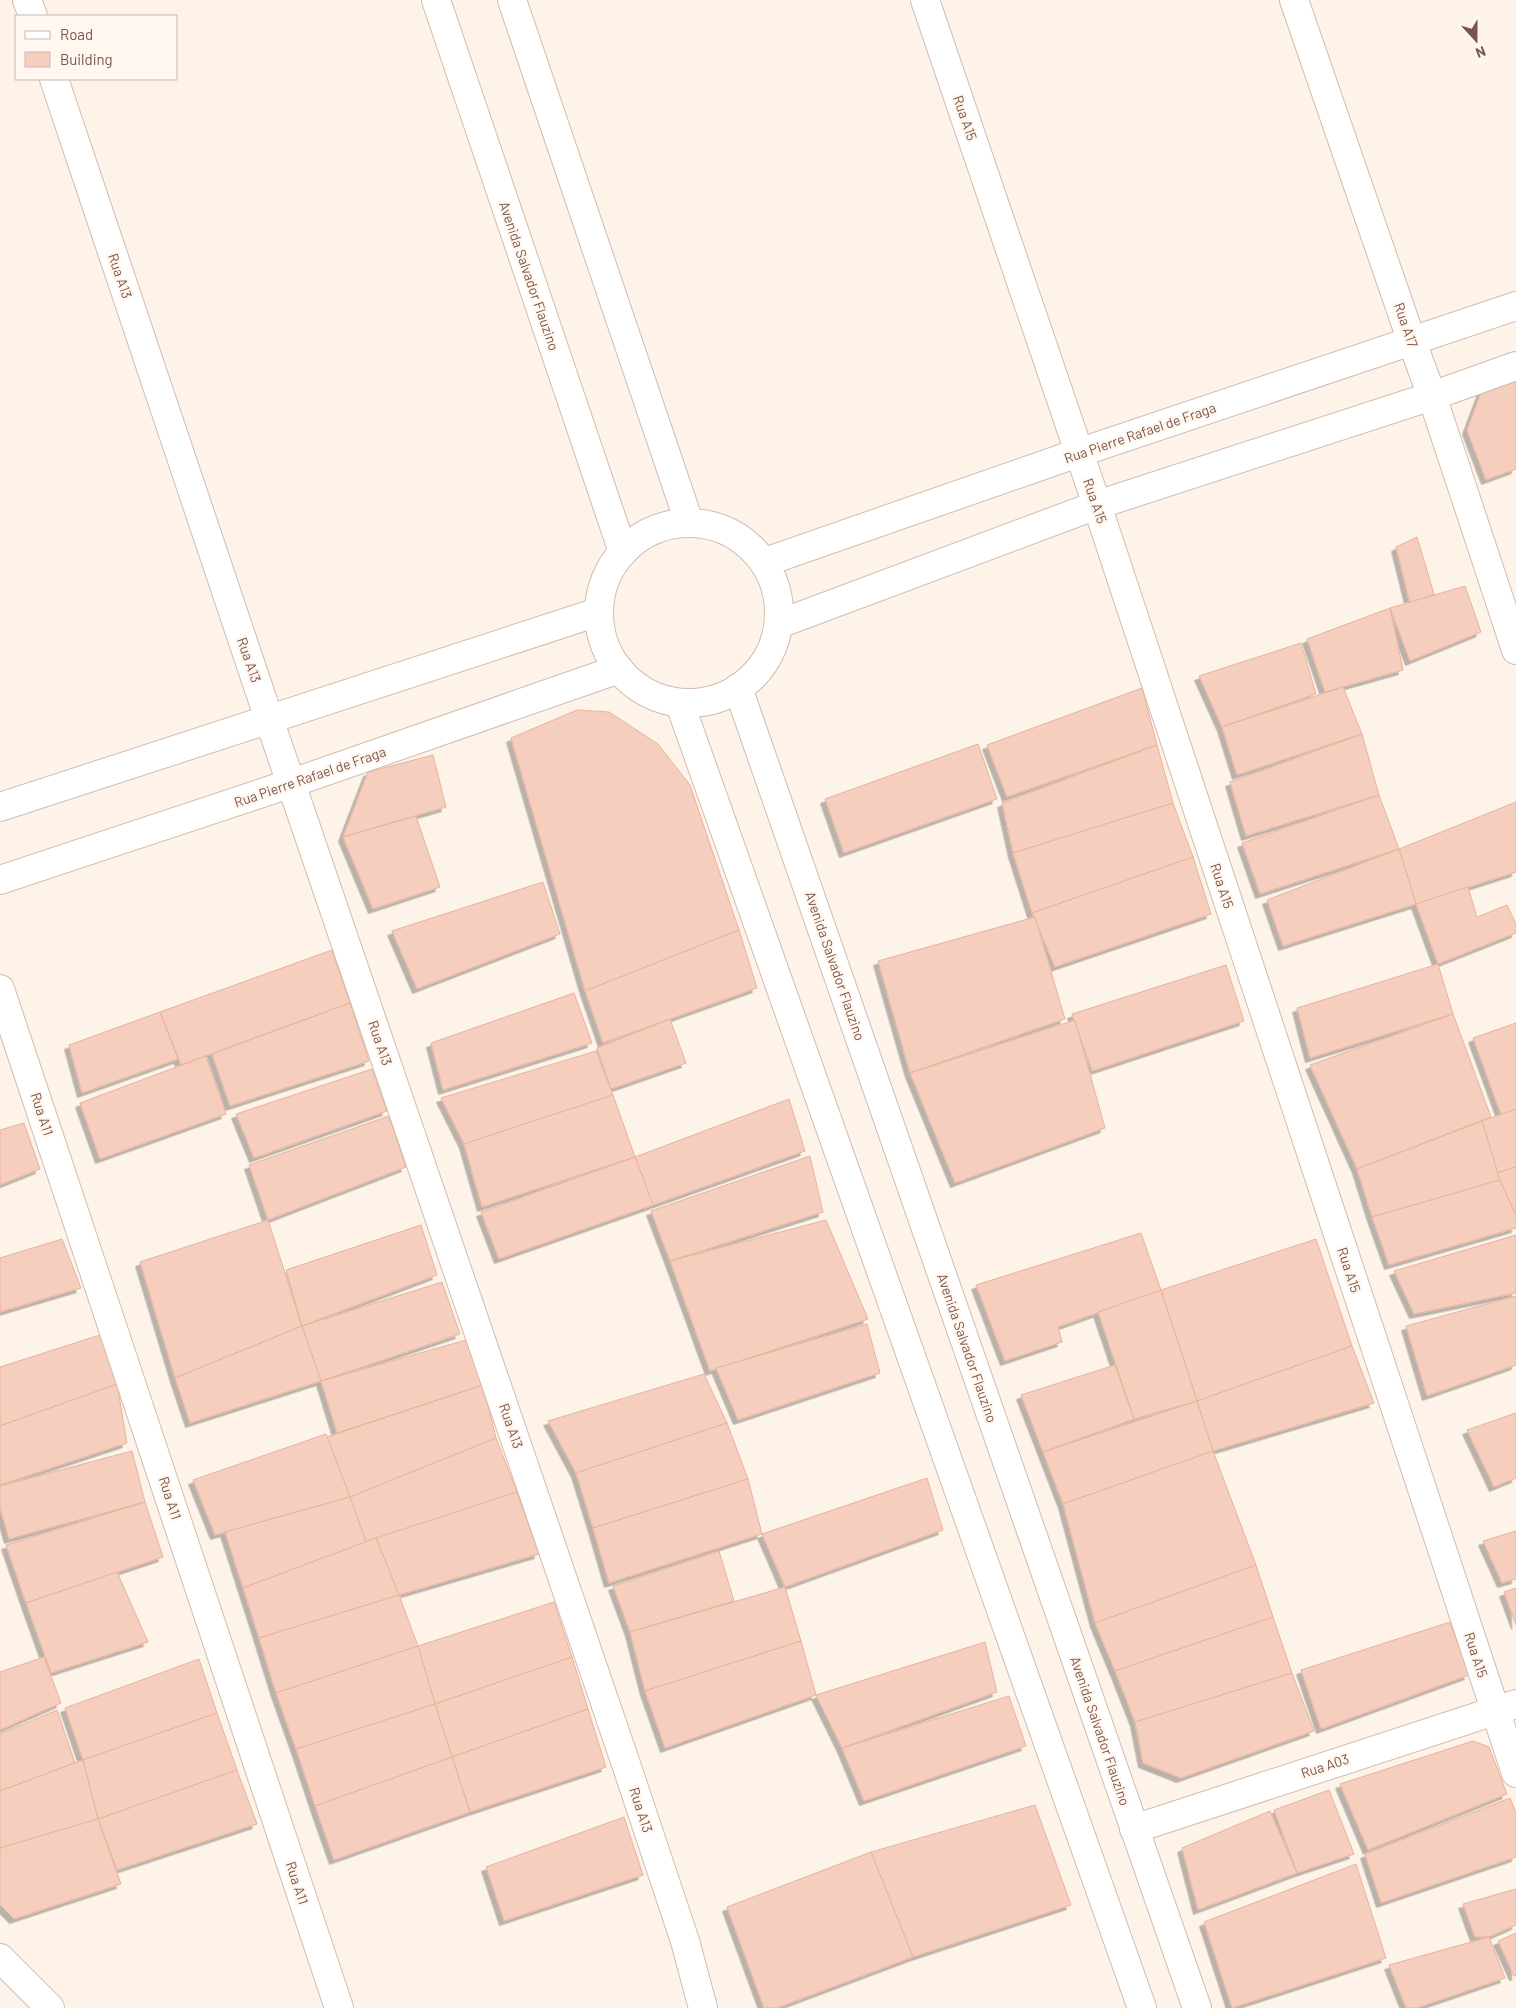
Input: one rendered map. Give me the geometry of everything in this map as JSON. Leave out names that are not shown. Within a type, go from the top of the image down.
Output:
[{"type":"street","points":[[28,0],[33,15]]},
{"type":"street","name":"Avenida Salvador Flauzino","points":[[436,0],[623,552]]},
{"type":"street","points":[[512,0],[689,522]]},
{"type":"street","name":"Rua A15","points":[[924,0],[1505,1707],[1516,1773]]},
{"type":"street","name":"Rua A17","points":[[1294,0],[1432,396],[1516,650]]},
{"type":"street","name":"Rua A13","points":[[54,80],[269,719],[627,1767],[685,1941],[703,2008]]},
{"type":"street","name":"Rua Pierre Rafael de Fraga","points":[[765,562],[1078,453],[1516,306]]},
{"type":"street","points":[[779,624],[1097,505],[1432,396],[1516,366]]},
{"type":"street","points":[[689,522],[711,525],[732,533],[750,546],[765,562],[774,581],[780,602],[779,624],[774,643],[766,660],[754,676],[738,688],[721,697],[702,702],[680,704],[646,692],[631,682],[619,669],[604,643],[598,612],[601,590],[609,570],[623,552],[642,536],[665,526],[689,522]]},
{"type":"street","points":[[0,807],[598,612]]},
{"type":"street","name":"Rua Pierre Rafael de Fraga","points":[[0,880],[292,784],[619,669]]},
{"type":"street","name":"Avenida Salvador Flauzino","points":[[738,688],[1197,2008]]},
{"type":"street","points":[[680,704],[1142,2008]]},
{"type":"street","name":"Rua A11","points":[[0,989],[339,2008]]},
{"type":"street","name":"Rua A03","points":[[1134,1829],[1505,1707]]},
{"type":"street","points":[[0,1958],[50,2008]]},
{"type":"building","points":[[1516,379],[1516,469],[1486,480],[1467,430],[1482,390]]},
{"type":"building","points":[[1417,537],[1434,594],[1410,604],[1396,547]]},
{"type":"building","points":[[1465,586],[1481,632],[1410,661],[1390,608]]},
{"type":"building","points":[[1390,608],[1403,670],[1325,692],[1307,639]]},
{"type":"building","points":[[1301,643],[1316,694],[1222,727],[1199,676]]},
{"type":"building","points":[[1343,687],[1362,734],[1237,775],[1222,727]]},
{"type":"building","points":[[1142,688],[1157,745],[1007,797],[987,745]]},
{"type":"building","points":[[577,710],[609,712],[658,744],[690,785],[739,930],[585,991],[511,738]]},
{"type":"building","points":[[1362,734],[1379,795],[1246,836],[1230,782]]},
{"type":"building","points":[[978,744],[997,799],[844,853],[825,799]]},
{"type":"building","points":[[1157,745],[1173,803],[1013,853],[1002,803]]},
{"type":"building","points":[[433,755],[446,807],[343,837],[368,772]]},
{"type":"building","points":[[1379,795],[1399,849],[1260,894],[1242,843]]},
{"type":"building","points":[[1516,802],[1516,872],[1416,904],[1399,849]]},
{"type":"building","points":[[1173,803],[1193,857],[1032,913],[1013,853]]},
{"type":"building","points":[[416,816],[440,887],[373,909],[343,837]]},
{"type":"building","points":[[1399,849],[1416,904],[1283,946],[1267,900]]},
{"type":"building","points":[[1193,857],[1211,914],[1055,967],[1032,913]]},
{"type":"building","points":[[543,882],[560,934],[417,989],[392,931]]},
{"type":"building","points":[[1468,887],[1477,917],[1507,905],[1516,924],[1516,933],[1438,964],[1416,904]]},
{"type":"building","points":[[1035,917],[1065,1019],[910,1073],[878,961]]},
{"type":"building","points":[[739,930],[757,988],[603,1043],[585,991]]},
{"type":"building","points":[[332,950],[350,1003],[181,1065],[160,1012]]},
{"type":"building","points":[[1438,964],[1453,1014],[1310,1058],[1297,1008]]},
{"type":"building","points":[[1226,965],[1244,1021],[1092,1071],[1072,1014]]},
{"type":"building","points":[[574,993],[592,1043],[443,1090],[431,1043]]},
{"type":"building","points":[[350,1003],[369,1061],[230,1106],[212,1054]]},
{"type":"building","points":[[160,1012],[178,1059],[82,1093],[69,1045]]},
{"type":"building","points":[[1453,1014],[1491,1117],[1357,1169],[1310,1065]]},
{"type":"building","points":[[670,1019],[686,1063],[611,1089],[597,1048]]},
{"type":"building","points":[[1075,1020],[1105,1128],[955,1183],[910,1073]]},
{"type":"building","points":[[1516,1023],[1516,1111],[1502,1117],[1473,1038]]},
{"type":"building","points":[[596,1051],[613,1095],[464,1144],[441,1098]]},
{"type":"building","points":[[206,1056],[226,1114],[100,1159],[80,1103]]},
{"type":"building","points":[[372,1069],[387,1111],[254,1158],[236,1114]]},
{"type":"building","points":[[613,1095],[635,1157],[482,1207],[464,1144]]},
{"type":"building","points":[[789,1099],[805,1151],[653,1205],[635,1157]]},
{"type":"building","points":[[1516,1109],[1516,1167],[1497,1173],[1482,1121]]},
{"type":"building","points":[[389,1116],[406,1167],[268,1220],[249,1165]]},
{"type":"building","points":[[1482,1121],[1500,1180],[1372,1217],[1357,1169]]},
{"type":"building","points":[[24,1123],[40,1169],[0,1185],[0,1130]]},
{"type":"building","points":[[810,1156],[823,1212],[670,1261],[651,1211]]},
{"type":"building","points":[[635,1157],[653,1205],[499,1259],[481,1212]]},
{"type":"building","points":[[1516,1167],[1516,1216],[1497,1173]]},
{"type":"building","points":[[1500,1180],[1516,1216],[1516,1228],[1389,1265],[1372,1217]]},
{"type":"building","points":[[268,1220],[302,1326],[175,1378],[140,1262]]},
{"type":"building","points":[[826,1220],[868,1319],[710,1371],[670,1261]]},
{"type":"building","points":[[421,1225],[437,1275],[302,1326],[286,1270]]},
{"type":"building","points":[[1141,1233],[1161,1290],[1058,1327],[1062,1342],[1005,1361],[976,1285]]},
{"type":"building","points":[[1516,1235],[1516,1293],[1414,1314],[1394,1271]]},
{"type":"building","points":[[62,1239],[81,1288],[0,1312],[0,1258]]},
{"type":"building","points":[[1316,1239],[1352,1346],[1197,1401],[1161,1290]]},
{"type":"building","points":[[442,1282],[460,1334],[321,1381],[302,1326]]},
{"type":"building","points":[[1161,1290],[1197,1401],[1134,1419],[1098,1312]]},
{"type":"building","points":[[1516,1296],[1516,1365],[1427,1396],[1406,1326]]},
{"type":"building","points":[[867,1324],[880,1373],[738,1420],[716,1368]]},
{"type":"building","points":[[302,1326],[321,1381],[190,1423],[175,1378]]},
{"type":"building","points":[[103,1334],[117,1384],[0,1426],[0,1367]]},
{"type":"building","points":[[466,1340],[483,1385],[337,1433],[321,1381]]},
{"type":"building","points":[[1352,1346],[1374,1403],[1213,1451],[1197,1401]]},
{"type":"building","points":[[1115,1365],[1134,1419],[1043,1452],[1021,1395]]},
{"type":"building","points":[[704,1374],[727,1423],[576,1473],[548,1421]]},
{"type":"building","points":[[117,1384],[127,1443],[0,1485],[0,1426]]},
{"type":"building","points":[[483,1385],[496,1438],[350,1497],[327,1437]]},
{"type":"building","points":[[1197,1401],[1213,1451],[1063,1504],[1043,1452]]},
{"type":"building","points":[[1516,1413],[1516,1478],[1494,1487],[1467,1430]]},
{"type":"building","points":[[727,1423],[748,1479],[593,1528],[576,1473]]},
{"type":"building","points":[[326,1434],[350,1497],[215,1535],[193,1480]]},
{"type":"building","points":[[496,1438],[517,1492],[366,1542],[350,1497]]},
{"type":"building","points":[[132,1451],[145,1502],[9,1539],[0,1508],[0,1486]]},
{"type":"building","points":[[1213,1451],[1256,1565],[1095,1623],[1063,1504]]},
{"type":"building","points":[[927,1478],[943,1530],[785,1587],[762,1534]]},
{"type":"building","points":[[748,1479],[762,1534],[609,1583],[593,1528]]},
{"type":"building","points":[[517,1492],[539,1554],[399,1595],[376,1538]]},
{"type":"building","points":[[350,1497],[366,1542],[243,1588],[225,1532]]},
{"type":"building","points":[[145,1502],[163,1557],[26,1603],[6,1545]]},
{"type":"building","points":[[1516,1531],[1516,1579],[1502,1583],[1483,1541]]},
{"type":"building","points":[[376,1538],[399,1595],[259,1638],[243,1588]]},
{"type":"building","points":[[719,1551],[734,1601],[630,1632],[613,1586]]},
{"type":"building","points":[[1256,1565],[1273,1617],[1115,1671],[1095,1623]]},
{"type":"building","points":[[117,1572],[148,1642],[51,1673],[26,1603]]},
{"type":"building","points":[[785,1587],[801,1641],[645,1691],[630,1632]]},
{"type":"building","points":[[1516,1588],[1516,1625],[1504,1592]]},
{"type":"building","points":[[399,1595],[418,1646],[276,1693],[259,1638]]},
{"type":"building","points":[[554,1602],[572,1657],[435,1704],[418,1646]]},
{"type":"building","points":[[1273,1617],[1292,1673],[1135,1722],[1115,1671]]},
{"type":"building","points":[[1450,1622],[1469,1675],[1321,1729],[1301,1670]]},
{"type":"building","points":[[801,1641],[816,1695],[665,1748],[645,1691]]},
{"type":"building","points":[[985,1642],[997,1692],[842,1748],[816,1695]]},
{"type":"building","points":[[418,1646],[435,1704],[296,1749],[276,1693]]},
{"type":"building","points":[[44,1657],[61,1703],[0,1730],[0,1672]]},
{"type":"building","points":[[572,1657],[588,1709],[452,1757],[435,1704]]},
{"type":"building","points":[[199,1659],[217,1713],[83,1760],[65,1708]]},
{"type":"building","points":[[1292,1673],[1314,1731],[1181,1778],[1143,1763],[1135,1722]]},
{"type":"building","points":[[1009,1696],[1026,1746],[864,1801],[842,1748]]},
{"type":"building","points":[[435,1704],[452,1757],[315,1806],[296,1749]]},
{"type":"building","points":[[588,1709],[606,1767],[470,1812],[452,1757]]},
{"type":"building","points":[[57,1710],[75,1763],[0,1791],[0,1734]]},
{"type":"building","points":[[217,1713],[237,1770],[98,1819],[83,1760]]},
{"type":"building","points":[[1473,1741],[1489,1747],[1507,1794],[1368,1850],[1340,1784]]},
{"type":"building","points":[[452,1757],[470,1812],[334,1860],[315,1806]]},
{"type":"building","points":[[83,1760],[98,1819],[0,1848],[0,1791]]},
{"type":"building","points":[[237,1770],[257,1824],[117,1870],[98,1819]]},
{"type":"building","points":[[1329,1790],[1354,1854],[1297,1873],[1274,1810]]},
{"type":"building","points":[[1510,1798],[1516,1813],[1516,1857],[1381,1903],[1365,1854]]},
{"type":"building","points":[[1035,1805],[1071,1905],[913,1957],[871,1852]]},
{"type":"building","points":[[1270,1811],[1297,1873],[1198,1910],[1182,1848]]},
{"type":"building","points":[[624,1817],[643,1875],[504,1921],[486,1867]]},
{"type":"building","points":[[98,1819],[121,1884],[14,1919],[0,1905],[0,1848]]},
{"type":"building","points":[[871,1852],[913,1957],[777,2008],[764,2008],[727,1907]]},
{"type":"building","points":[[1356,1864],[1386,1958],[1232,2008],[1204,1922]]},
{"type":"building","points":[[1516,1889],[1516,1925],[1489,1937],[1475,1937],[1463,1904]]},
{"type":"building","points":[[1516,1933],[1516,1976],[1514,1976],[1498,1941]]},
{"type":"building","points":[[1489,1937],[1505,1978],[1417,2008],[1406,2008],[1389,1965]]}]
